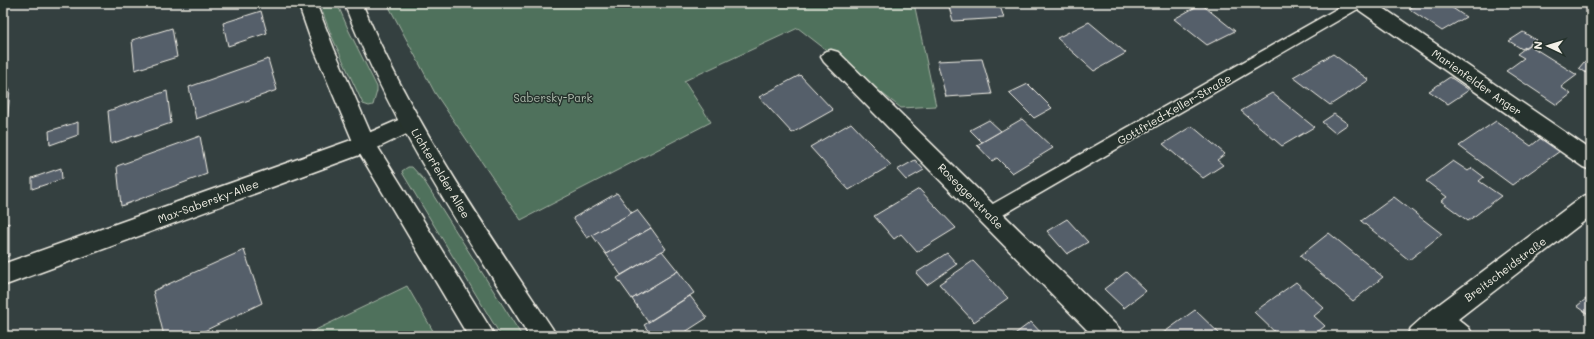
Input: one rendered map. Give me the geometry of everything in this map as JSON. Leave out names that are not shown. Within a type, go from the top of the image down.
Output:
[{"type":"street","points":[[307,3],[324,49],[365,144],[482,336]]},
{"type":"street","name":"Lichterfelder Allee","points":[[353,3],[365,36],[410,123],[490,256],[543,336]]},
{"type":"street","name":"Marienfelder Anger","points":[[1363,3],[1591,161]]},
{"type":"street","name":"Roseggerstraße","points":[[831,57],[990,214],[1110,336]]},
{"type":"street","name":"Max-Sabersky-Allee","points":[[3,275],[365,144],[410,123]]},
{"type":"street","name":"Breitscheidstraße","points":[[1420,336],[1439,319],[1591,204]]},
{"type":"street","points":[[1439,319],[1460,336]]},
{"type":"lane","name":"Gottfried-Keller-Straße","points":[[990,214],[1358,3]]},
{"type":"green space","points":[[319,3],[337,3],[349,31],[377,87],[373,105],[369,106],[363,104],[332,37]]},
{"type":"green space","name":"Sabersky-Park","points":[[387,3],[914,3],[936,106],[901,108],[798,28],[684,81],[711,122],[521,220],[435,93]]},
{"type":"green space","points":[[408,167],[412,167],[423,179],[522,336],[501,336],[403,174],[402,171]]},
{"type":"green space","points":[[407,286],[436,336],[303,336]]},
{"type":"building","points":[[948,3],[999,3],[1004,18],[953,21]]},
{"type":"building","points":[[1419,3],[1445,3],[1466,17],[1442,31],[1409,9]]},
{"type":"building","points":[[1201,4],[1235,31],[1207,45],[1174,19]]},
{"type":"building","points":[[261,11],[267,33],[228,46],[223,23]]},
{"type":"building","points":[[1089,22],[1126,53],[1094,71],[1057,38]]},
{"type":"building","points":[[172,28],[177,57],[135,70],[132,40]]},
{"type":"building","points":[[1523,32],[1536,40],[1522,49],[1509,41]]},
{"type":"building","points":[[1529,45],[1577,75],[1561,87],[1571,94],[1557,105],[1506,71],[1524,58],[1517,54]]},
{"type":"building","points":[[1333,54],[1369,80],[1330,105],[1293,77]]},
{"type":"building","points":[[268,59],[277,90],[196,119],[189,87]]},
{"type":"building","points":[[982,59],[992,94],[946,97],[937,61]]},
{"type":"building","points":[[1584,62],[1591,67],[1591,76],[1579,68]]},
{"type":"building","points":[[800,75],[833,110],[792,133],[759,97]]},
{"type":"building","points":[[1450,77],[1469,90],[1448,104],[1429,91]]},
{"type":"building","points":[[1028,84],[1052,108],[1034,118],[1009,93]]},
{"type":"building","points":[[10,89],[7,126],[3,127],[3,91]]},
{"type":"building","points":[[167,91],[171,123],[111,144],[108,111]]},
{"type":"building","points":[[1272,93],[1314,127],[1282,146],[1241,111]]},
{"type":"building","points":[[1334,114],[1348,124],[1335,133],[1322,122]]},
{"type":"building","points":[[1022,119],[1053,148],[1012,173],[997,158],[992,161],[977,145]]},
{"type":"building","points":[[989,120],[1001,131],[982,142],[970,130]]},
{"type":"building","points":[[1496,121],[1531,146],[1541,138],[1560,151],[1512,185],[1459,146]]},
{"type":"building","points":[[78,122],[78,135],[50,145],[49,131]]},
{"type":"building","points":[[851,123],[891,165],[849,190],[810,147]]},
{"type":"building","points":[[1192,126],[1225,154],[1217,160],[1223,165],[1203,178],[1163,144]]},
{"type":"building","points":[[200,136],[207,174],[121,206],[117,166]]},
{"type":"building","points":[[915,160],[924,170],[906,180],[897,170]]},
{"type":"building","points":[[1453,161],[1468,171],[1472,168],[1484,177],[1479,181],[1501,196],[1468,221],[1441,201],[1447,197],[1426,181]]},
{"type":"building","points":[[61,168],[62,179],[32,189],[32,178]]},
{"type":"building","points":[[919,189],[956,228],[917,252],[901,234],[894,239],[874,216]]},
{"type":"building","points":[[617,193],[632,213],[587,238],[573,218]]},
{"type":"building","points":[[1394,197],[1442,234],[1409,260],[1361,221]]},
{"type":"building","points":[[637,210],[651,228],[606,254],[592,235]]},
{"type":"building","points":[[1067,219],[1088,242],[1067,254],[1047,231]]},
{"type":"building","points":[[9,223],[9,256],[3,258],[3,225]]},
{"type":"building","points":[[651,228],[666,249],[621,275],[606,254]]},
{"type":"building","points":[[1329,233],[1383,277],[1353,301],[1300,256]]},
{"type":"building","points":[[244,250],[262,303],[194,336],[164,336],[153,291]]},
{"type":"building","points":[[662,251],[678,271],[632,299],[617,278]]},
{"type":"building","points":[[947,253],[957,264],[927,285],[916,273]]},
{"type":"building","points":[[973,261],[1008,298],[974,322],[939,284]]},
{"type":"building","points":[[678,271],[694,293],[648,322],[632,299]]},
{"type":"building","points":[[1126,272],[1146,291],[1124,308],[1104,289]]},
{"type":"building","points":[[1296,282],[1324,308],[1314,316],[1325,326],[1312,336],[1279,336],[1254,312]]},
{"type":"building","points":[[1591,295],[1591,316],[1577,306]]},
{"type":"building","points":[[690,296],[707,318],[679,336],[652,336],[644,325]]},
{"type":"building","points":[[1195,310],[1222,336],[1159,336]]},
{"type":"building","points":[[1031,322],[1044,336],[1012,336]]}]
